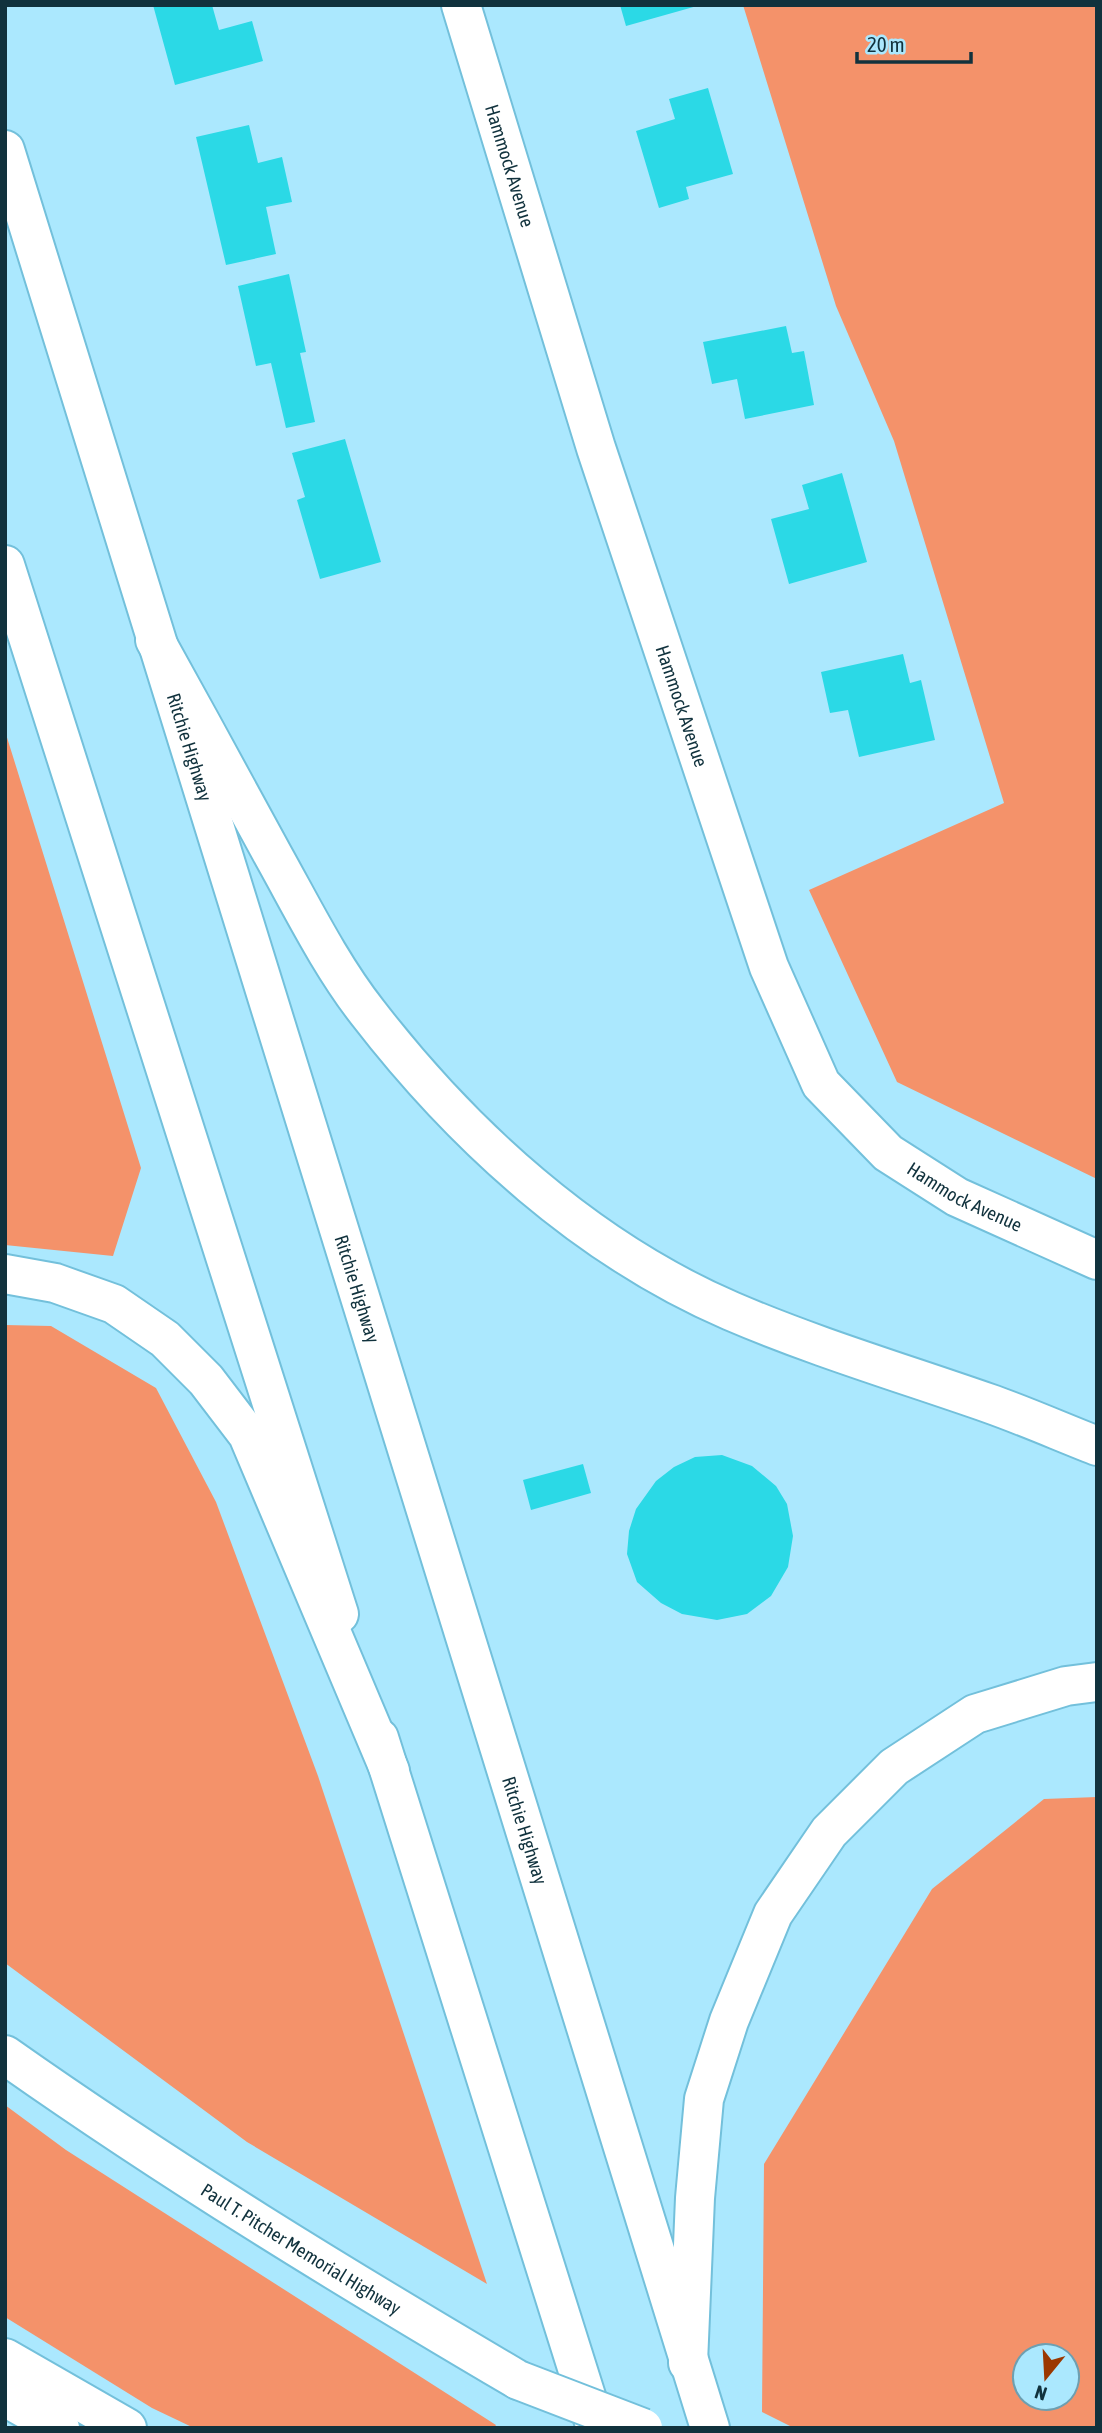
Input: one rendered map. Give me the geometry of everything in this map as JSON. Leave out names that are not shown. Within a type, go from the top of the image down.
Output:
[{"type":"main road","name":"Hammock Avenue","points":[[461,5],[596,448],[769,967],[821,1084],[888,1153],[957,1197],[1097,1260]]},
{"type":"main road","name":"Ritchie Highway","points":[[5,150],[710,2428]]},
{"type":"main road","points":[[5,565],[390,1771],[596,2428]]},
{"type":"main road","points":[[155,640],[303,910],[366,1011],[431,1088],[491,1149],[571,1216],[651,1270],[729,1310],[851,1358],[990,1404],[1097,1446]]},
{"type":"main road","points":[[5,1274],[55,1283],[114,1304],[165,1339],[206,1380],[248,1435],[390,1771]]},
{"type":"main road","points":[[688,2363],[695,2198],[704,2099],[729,2021],[773,1914],[829,1832],[894,1767],[975,1714],[1066,1686],[1097,1682]]},
{"type":"main road","points":[[5,2039],[117,2134]]},
{"type":"main road","name":"Paul T. Pitcher Memorial Highway","points":[[5,2055],[117,2134],[300,2252],[605,2428]]},
{"type":"main road","points":[[5,2358],[127,2428]]},
{"type":"main road","points":[[518,2380],[643,2428]]},
{"type":"main road","points":[[5,2396],[60,2428]]},
{"type":"shaded area","points":[[743,5],[1097,5],[1097,1179],[897,1082],[809,890],[1004,803],[894,441],[836,306]]},
{"type":"shaded area","points":[[5,731],[141,1168],[113,1256],[5,1245]]},
{"type":"shaded area","points":[[5,1325],[51,1326],[156,1388],[216,1502],[318,1776],[487,2284],[247,2142],[5,1963]]},
{"type":"shaded area","points":[[1097,1797],[1097,2428],[794,2428],[762,2412],[764,2164],[932,1889],[1044,1799]]},
{"type":"shaded area","points":[[5,2105],[66,2150],[496,2425],[494,2428],[194,2428],[152,2408],[5,2317]]},
{"type":"building","points":[[153,5],[212,5],[219,30],[252,21],[263,61],[175,85]]},
{"type":"building","points":[[620,5],[697,5],[697,6],[626,26]]},
{"type":"building","points":[[708,88],[733,174],[686,187],[689,199],[659,208],[636,131],[675,119],[669,99]]},
{"type":"building","points":[[249,125],[258,163],[282,157],[292,202],[266,207],[276,254],[226,265],[196,137]]},
{"type":"building","points":[[289,274],[306,352],[300,353],[315,422],[286,428],[271,363],[256,366],[238,286]]},
{"type":"building","points":[[786,326],[792,353],[804,351],[814,405],[745,419],[737,379],[712,384],[703,342]]},
{"type":"building","points":[[345,439],[381,562],[320,579],[297,500],[305,497],[292,453]]},
{"type":"building","points":[[842,473],[867,562],[789,584],[771,519],[809,509],[802,485]]},
{"type":"building","points":[[903,654],[910,683],[921,680],[935,740],[859,757],[848,710],[830,713],[821,672]]},
{"type":"building","points":[[722,1455],[752,1466],[776,1486],[787,1504],[793,1536],[788,1567],[771,1596],[747,1614],[717,1620],[682,1614],[661,1603],[637,1582],[627,1554],[629,1531],[636,1509],[656,1481],[674,1467],[695,1457]]},
{"type":"building","points":[[583,1464],[591,1493],[531,1510],[523,1480]]}]
